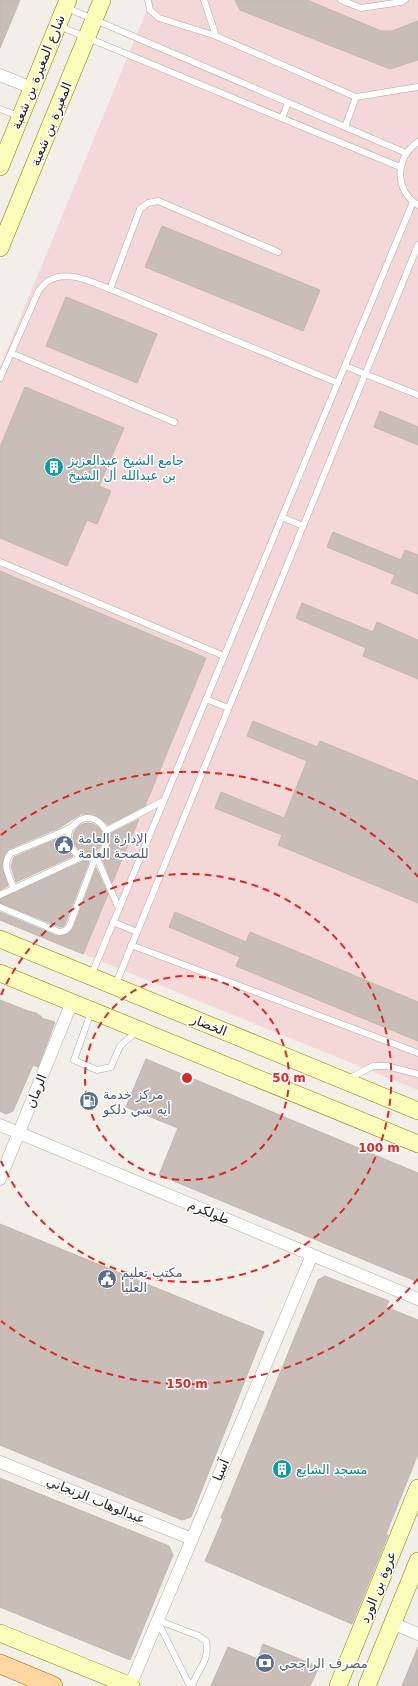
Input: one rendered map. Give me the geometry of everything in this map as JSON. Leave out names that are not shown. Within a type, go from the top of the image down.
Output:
[{"type":"main road","points":[[0,1664],[53,1686]]},
{"type":"street","name":"المغيرة بن شعبة","points":[[0,248],[102,0]]},
{"type":"street","name":"شارع المغيرة بن شعبة","points":[[0,166],[66,3]]},
{"type":"street","points":[[0,75],[32,88]]},
{"type":"street","name":"الخضار","points":[[0,939],[418,1111]]},
{"type":"street","points":[[0,973],[418,1144]]},
{"type":"street","name":"الرمان","points":[[0,1179],[72,1002]]},
{"type":"street","name":"طولكرم","points":[[0,1125],[418,1299]]},
{"type":"street","name":"آسيا","points":[[130,1686],[312,1255]]},
{"type":"street","name":"عبدالوهاب الزنجاني","points":[[0,1462],[192,1539]]},
{"type":"street","name":"عروة بن الورد","points":[[338,1686],[418,1488]]},
{"type":"street","name":"عروة بن الورد","points":[[367,1686],[418,1561]]},
{"type":"street","points":[[392,1624],[418,1634]]},
{"type":"street","points":[[0,1633],[130,1686]]},
{"type":"lane","points":[[148,0],[150,10],[159,18],[216,36],[356,97],[418,87]]},
{"type":"lane","points":[[204,0],[216,36]]},
{"type":"lane","points":[[341,0],[361,8],[401,2],[405,0]]},
{"type":"lane","points":[[66,3],[94,20],[406,153]]},
{"type":"lane","points":[[57,26],[400,167]]},
{"type":"lane","points":[[345,127],[356,97]]},
{"type":"lane","points":[[282,118],[288,103]]},
{"type":"lane","points":[[0,109],[20,116]]},
{"type":"lane","points":[[90,976],[345,366],[416,203],[403,188],[400,180],[400,167],[406,153],[418,142]]},
{"type":"lane","points":[[110,289],[140,209],[148,203],[158,201],[278,252]]},
{"type":"lane","points":[[115,986],[418,245]]},
{"type":"lane","points":[[0,378],[39,290],[48,280],[63,276],[78,277],[110,289],[338,383]]},
{"type":"lane","points":[[11,353],[174,422]]},
{"type":"lane","points":[[345,366],[418,395]]},
{"type":"lane","points":[[282,517],[303,526]]},
{"type":"lane","points":[[0,562],[224,656]]},
{"type":"lane","points":[[206,699],[228,708]]},
{"type":"lane","points":[[106,831],[164,801]]},
{"type":"lane","points":[[0,907],[59,932],[65,931],[69,927],[96,856],[104,849],[107,843],[106,831],[98,821],[86,818],[74,823],[70,828],[12,853],[6,859],[5,865],[14,889]]},
{"type":"lane","points":[[70,828],[68,840],[72,850],[82,857]]},
{"type":"lane","points":[[96,856],[118,909]]},
{"type":"lane","points":[[0,895],[82,857],[96,856]]},
{"type":"lane","points":[[113,922],[137,932]]},
{"type":"lane","points":[[132,944],[418,1051]]},
{"type":"lane","points":[[91,1010],[74,1060],[97,1070],[111,1067],[120,1046],[139,1029]]},
{"type":"lane","points":[[344,1081],[373,1066],[387,1066],[418,1074]]},
{"type":"lane","points":[[157,1620],[199,1636],[206,1641],[208,1650],[204,1664],[191,1686]]},
{"type":"lane","points":[[157,1620],[191,1686]]},
{"type":"shaded area","points":[[151,0],[418,0],[418,1090],[83,954],[206,658],[0,571],[0,367]]},
{"type":"building","points":[[0,0],[20,0],[0,48]]},
{"type":"building","points":[[235,0],[307,0],[381,31],[392,31],[418,21],[418,60],[390,69],[240,10]]},
{"type":"building","points":[[162,226],[320,290],[303,331],[145,267]]},
{"type":"building","points":[[66,297],[157,334],[137,383],[46,346]]},
{"type":"building","name":"جامع الشيخ عبدالعزيز بن عبدالله أل الشيخ","points":[[25,387],[124,428],[99,486],[111,491],[97,524],[87,520],[67,566],[0,538],[0,447]]},
{"type":"building","points":[[380,411],[418,427],[418,445],[374,427]]},
{"type":"building","points":[[333,532],[401,560],[405,550],[418,555],[418,594],[391,583],[395,575],[327,547]]},
{"type":"building","points":[[0,571],[206,658],[145,806],[108,825],[97,816],[91,814],[81,814],[59,828],[9,849],[4,856],[2,866],[8,886],[0,890]]},
{"type":"building","points":[[302,603],[373,632],[377,622],[418,640],[418,679],[363,656],[366,648],[296,618]]},
{"type":"building","points":[[253,721],[317,747],[320,741],[418,781],[418,903],[278,845],[282,835],[215,808],[221,792],[284,818],[307,761],[247,736]]},
{"type":"building","points":[[139,819],[112,883],[102,858],[110,846],[111,833]]},
{"type":"building","points":[[88,823],[94,824],[102,832],[102,844],[94,852],[88,853],[82,852],[74,844],[73,838],[74,832],[82,824]]},
{"type":"building","points":[[64,836],[66,847],[73,856],[16,882],[11,866],[14,857]]},
{"type":"building","points":[[84,861],[89,862],[63,927],[0,903],[0,899]]},
{"type":"building","points":[[96,868],[108,894],[83,954],[0,920],[0,912],[57,936],[68,934],[73,929]]},
{"type":"building","points":[[175,912],[246,942],[250,932],[418,1002],[418,1041],[236,966],[240,957],[169,927]]},
{"type":"building","points":[[0,1000],[36,1013],[42,1017],[41,1018],[55,1022],[38,1067],[33,1065],[13,1111],[6,1114],[0,1111]]},
{"type":"building","points":[[146,1059],[418,1173],[418,1282],[159,1175],[178,1128],[126,1107]]},
{"type":"building","points":[[0,1224],[264,1332],[191,1517],[182,1520],[0,1445]]},
{"type":"building","points":[[325,1276],[389,1301],[386,1307],[418,1320],[418,1454],[386,1534],[388,1535],[352,1624],[205,1561],[318,1280]]},
{"type":"building","points":[[0,1478],[169,1546],[173,1555],[130,1660],[0,1607]]},
{"type":"building","name":"مصرف الراجحي","points":[[263,1644],[319,1667],[310,1686],[211,1686],[228,1647],[258,1659]]},
{"type":"building","points":[[418,1647],[418,1686],[402,1686]]},
{"type":"place","name":"جامع الشيخ عبدالعزيز بن عبدالله أل الشيخ","points":[[54,467]]},
{"type":"place","name":"الإدارة العامة للصحة العامة","points":[[64,845]]},
{"type":"place","name":"مركز خدمة أيه سي دلكو","points":[[89,1101]]},
{"type":"place","name":"مكتب تعليم العليا","points":[[107,1279]]},
{"type":"place","name":"مسجد الشايع","points":[[282,1469]]},
{"type":"place","name":"مصرف الراجحي","points":[[265,1663]]}]
